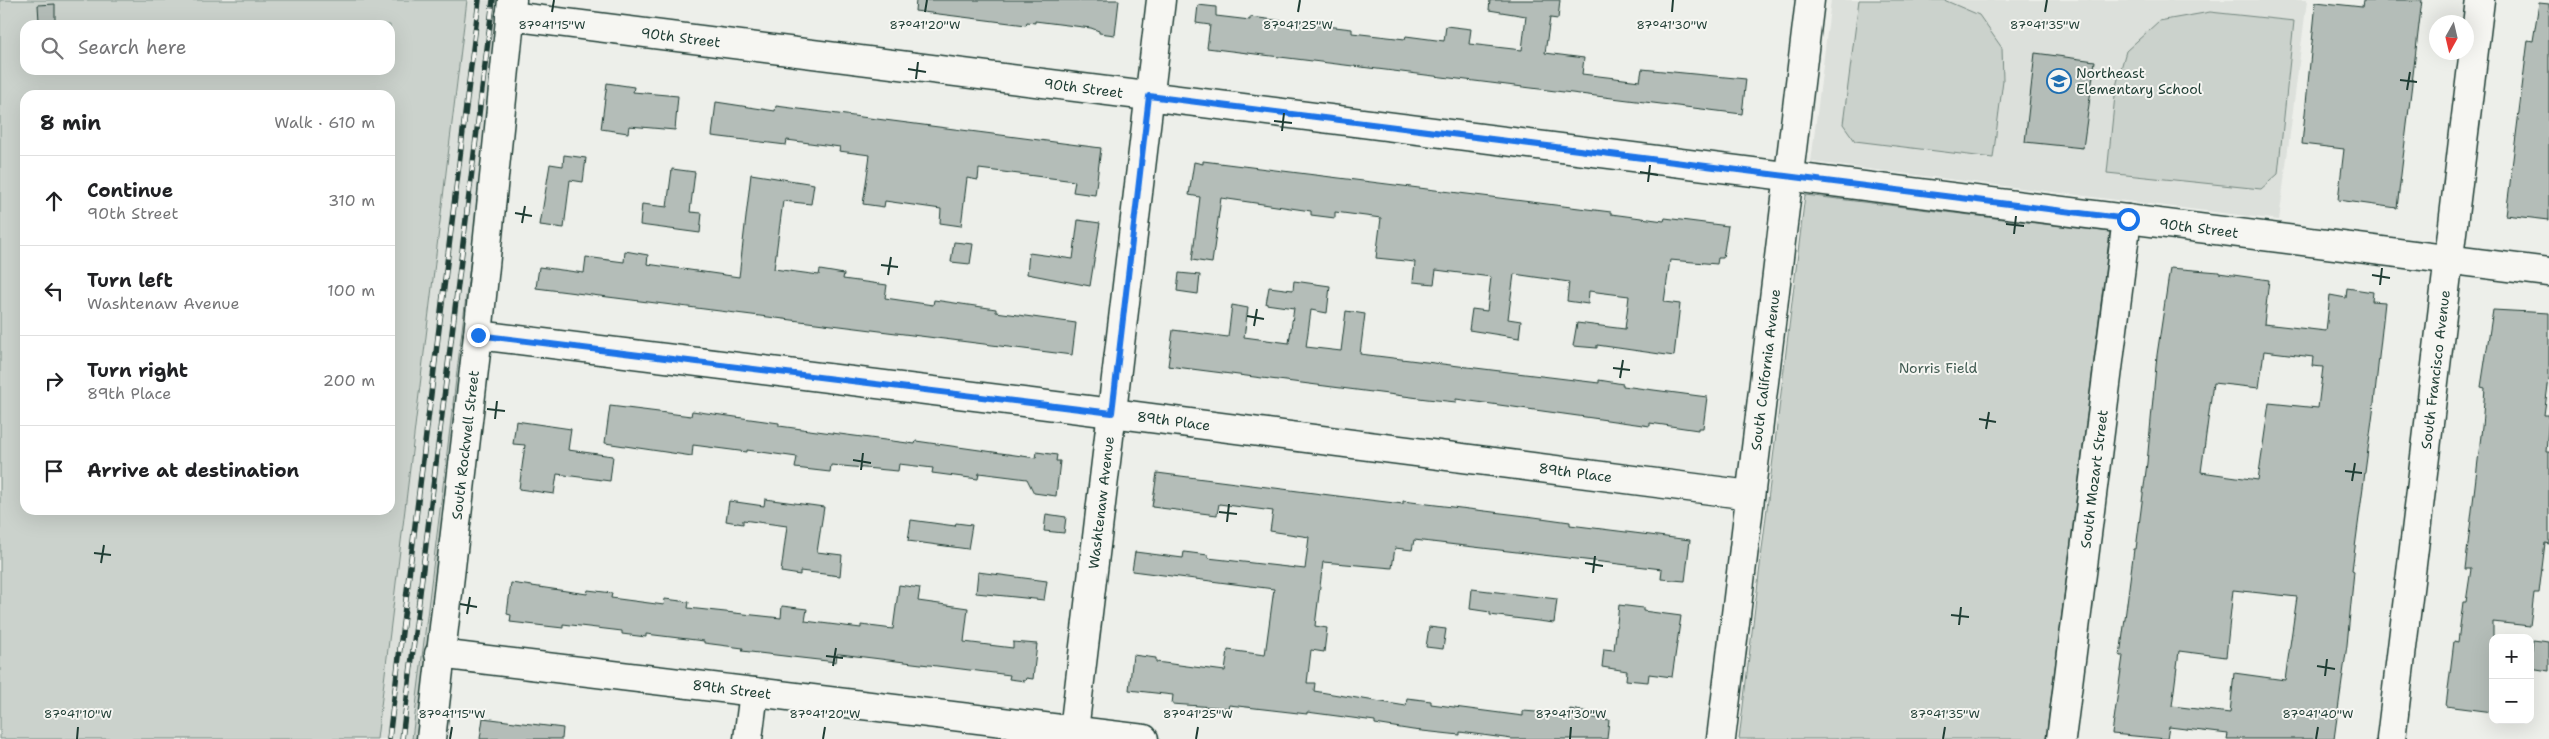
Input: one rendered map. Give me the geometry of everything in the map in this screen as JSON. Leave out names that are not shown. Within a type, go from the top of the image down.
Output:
[{"type":"street","name":"Washtenaw Avenue","points":[[1074,735],[1161,0]]},
{"type":"street","name":"South California Avenue","points":[[1720,739],[1810,0]]},
{"type":"street","name":"South Francisco Avenue","points":[[2391,739],[2480,0]]},
{"type":"street","name":"90th Street","points":[[511,8],[1149,96],[2549,272]]},
{"type":"street","name":"South Rockwell Street","points":[[431,739],[478,335],[511,8]]},
{"type":"street","name":"South Mozart Street","points":[[2061,739],[2128,219]]},
{"type":"street","name":"89th Place","points":[[478,335],[1112,413],[1750,495]]},
{"type":"street","name":"89th Street","points":[[440,654],[754,692],[1074,735],[1144,739]]},
{"type":"street","points":[[748,739],[754,692]]},
{"type":"shaded area","points":[[467,0],[504,0],[412,739],[377,739]]},
{"type":"shaded area","name":"Northeast Elementary School","points":[[1831,0],[2307,0],[2279,220],[1811,162]]},
{"type":"green space","points":[[0,0],[467,0],[377,739],[0,739]]},
{"type":"green space","points":[[1859,0],[1944,0],[1979,15],[2002,48],[2003,80],[1993,158],[1855,141],[1843,124]]},
{"type":"green space","points":[[2210,12],[2294,21],[2278,174],[2261,189],[2107,173],[2116,86],[2126,51],[2159,21]]},
{"type":"green space","points":[[479,191],[423,739],[412,739]]},
{"type":"green space","name":"Norris Field","points":[[1805,195],[2110,232],[2046,739],[1739,739]]},
{"type":"building","points":[[916,0],[1119,0],[1115,35],[1099,33],[1099,31],[1091,28],[1035,21],[1035,23],[1027,22],[1026,25],[915,11]]},
{"type":"building","points":[[1490,0],[1560,0],[1558,19],[1550,18],[1545,53],[1584,58],[1582,74],[1640,81],[1642,69],[1746,79],[1742,114],[1207,48],[1210,25],[1196,23],[1198,5],[1216,7],[1216,16],[1250,20],[1250,17],[1352,29],[1352,33],[1405,39],[1406,36],[1444,41],[1446,26],[1471,29],[1469,44],[1522,50],[1526,16],[1489,10]]},
{"type":"building","points":[[2363,0],[2422,0],[2397,208],[2338,200],[2344,149],[2302,144],[2316,2],[2362,7]]},
{"type":"building","points":[[2539,3],[2549,4],[2549,220],[2506,215],[2528,40],[2533,41]]},
{"type":"building","points":[[55,4],[55,20],[39,20],[38,5]]},
{"type":"building","points":[[2035,53],[2095,61],[2083,148],[2025,142]]},
{"type":"building","points":[[607,83],[634,87],[633,92],[678,96],[675,130],[629,126],[628,133],[601,129]]},
{"type":"building","points":[[716,102],[775,111],[776,106],[1101,148],[1095,195],[1073,192],[1075,181],[979,169],[978,180],[967,178],[961,226],[940,223],[941,209],[885,201],[884,207],[863,204],[870,155],[839,151],[840,147],[787,140],[786,145],[712,136]]},
{"type":"building","points":[[564,155],[586,158],[583,182],[570,180],[564,228],[540,225],[550,164],[563,166]]},
{"type":"building","points":[[1203,161],[1611,212],[1611,214],[1664,221],[1665,218],[1728,226],[1723,258],[1718,258],[1717,264],[1670,260],[1664,302],[1680,304],[1674,356],[1597,345],[1597,348],[1573,346],[1577,323],[1625,329],[1629,296],[1589,291],[1588,304],[1567,301],[1569,282],[1514,274],[1508,319],[1521,321],[1519,338],[1469,330],[1472,309],[1487,311],[1491,277],[1436,270],[1434,284],[1413,282],[1415,262],[1376,258],[1381,218],[1335,212],[1335,218],[1311,215],[1311,211],[1221,198],[1212,263],[1192,260],[1200,197],[1189,195],[1194,162],[1203,164]]},
{"type":"building","points":[[672,169],[695,172],[690,212],[702,213],[700,233],[640,225],[642,204],[667,207]]},
{"type":"building","points":[[751,174],[814,184],[811,204],[783,201],[774,269],[819,275],[820,270],[844,274],[843,279],[887,285],[885,298],[933,305],[934,300],[996,309],[996,312],[1076,323],[1072,355],[536,288],[539,267],[584,273],[586,257],[624,262],[625,251],[648,255],[647,264],[739,277]]},
{"type":"building","points":[[1078,220],[1100,223],[1090,286],[1027,274],[1029,253],[1073,259]]},
{"type":"building","points":[[954,242],[973,244],[970,264],[951,262]]},
{"type":"building","points":[[2170,268],[2219,272],[2269,280],[2264,324],[2326,331],[2330,295],[2346,298],[2347,288],[2373,292],[2372,301],[2385,302],[2373,412],[2352,570],[2354,571],[2347,645],[2334,739],[2227,739],[2228,734],[2169,727],[2167,739],[2112,734],[2123,656],[2120,656],[2147,463],[2157,355]],"holes":[[[2264,351],[2313,357],[2312,366],[2323,367],[2318,408],[2269,403],[2258,480],[2201,472],[2213,383],[2259,388]],[[2233,590],[2297,597],[2285,680],[2234,673],[2230,713],[2172,706],[2179,651],[2226,657]]]},
{"type":"building","points":[[1179,273],[1200,275],[1198,294],[1177,291]]},
{"type":"building","points":[[1294,281],[1330,286],[1327,313],[1311,310],[1306,347],[1341,351],[1346,311],[1365,314],[1360,354],[1599,383],[1599,380],[1623,384],[1623,386],[1707,397],[1703,428],[1698,428],[1698,430],[1650,423],[1650,426],[1456,399],[1456,402],[1427,399],[1168,366],[1173,330],[1228,337],[1232,305],[1248,308],[1244,337],[1289,343],[1294,308],[1266,304],[1269,287],[1293,290]]},
{"type":"building","points":[[2493,310],[2549,313],[2549,378],[2544,415],[2549,415],[2546,452],[2549,452],[2549,544],[2545,543],[2539,593],[2534,593],[2530,626],[2493,622],[2493,634],[2489,634],[2489,711],[2446,706],[2454,641],[2458,642],[2463,602],[2466,602],[2471,569],[2465,569],[2482,427],[2485,388],[2481,387]]},
{"type":"building","points":[[610,406],[691,416],[692,411],[779,423],[779,426],[915,444],[916,441],[1036,458],[1037,452],[1057,455],[1056,461],[1060,461],[1056,496],[1034,493],[1027,479],[979,473],[978,479],[932,473],[933,468],[899,464],[898,471],[831,465],[830,472],[795,468],[797,457],[747,450],[747,452],[693,445],[692,456],[605,443]]},
{"type":"building","points":[[516,421],[571,429],[568,450],[613,456],[610,481],[557,474],[554,494],[519,489],[525,445],[513,444]]},
{"type":"building","points":[[1157,473],[1403,504],[1403,501],[1534,517],[1570,522],[1570,525],[1690,540],[1685,581],[1661,579],[1662,569],[1414,540],[1412,550],[1395,548],[1392,568],[1323,562],[1315,626],[1327,628],[1324,652],[1311,650],[1307,683],[1315,683],[1314,691],[1406,706],[1407,698],[1431,701],[1431,704],[1523,716],[1523,711],[1562,714],[1562,712],[1569,713],[1570,709],[1590,712],[1589,717],[1609,720],[1607,739],[1512,739],[1460,732],[1460,735],[1413,730],[1375,724],[1375,721],[1307,712],[1307,714],[1229,705],[1228,708],[1172,704],[1173,695],[1129,690],[1133,655],[1156,658],[1156,662],[1225,671],[1228,650],[1265,655],[1274,589],[1132,571],[1135,552],[1183,558],[1184,552],[1208,555],[1208,558],[1305,569],[1309,537],[1270,531],[1273,511],[1219,504],[1217,515],[1152,507]]},
{"type":"building","points":[[765,499],[824,507],[817,552],[842,555],[840,576],[800,571],[800,575],[781,572],[787,526],[743,520],[743,524],[726,521],[729,501],[764,506]]},
{"type":"building","points":[[1046,514],[1066,517],[1064,533],[1044,531]]},
{"type":"building","points":[[911,520],[955,526],[956,523],[972,525],[968,549],[908,541]]},
{"type":"building","points":[[978,572],[1047,581],[1044,600],[976,593]]},
{"type":"building","points":[[511,583],[587,594],[588,590],[612,593],[611,598],[664,605],[665,599],[689,602],[688,608],[781,618],[782,606],[807,609],[805,621],[861,628],[861,625],[893,629],[899,585],[920,588],[918,601],[968,608],[964,642],[1013,648],[1013,642],[1037,644],[1033,679],[1026,678],[1025,681],[1009,679],[1010,675],[840,654],[837,654],[836,662],[742,651],[743,648],[704,643],[704,641],[646,634],[646,637],[622,634],[622,631],[563,624],[563,628],[510,622],[511,615],[507,614]]},
{"type":"building","points":[[1472,589],[1557,599],[1554,623],[1490,615],[1490,612],[1470,609]]},
{"type":"building","points":[[1619,605],[1643,608],[1643,611],[1681,616],[1672,677],[1649,674],[1648,682],[1626,680],[1627,671],[1602,667],[1604,649],[1614,650]]},
{"type":"building","points":[[1429,627],[1446,629],[1443,649],[1426,647]]},
{"type":"building","points":[[2534,640],[2549,642],[2549,671],[2534,669]]},
{"type":"building","points":[[483,718],[563,728],[562,739],[480,739]]},
{"type":"railway","points":[[389,739],[479,0]]},
{"type":"railway","points":[[402,739],[493,0]]},
{"type":"place","name":"Northeast Elementary School","points":[[2059,81]]},
{"type":"route","points":[[478,335],[1112,413],[1149,96],[2128,219]]}]
